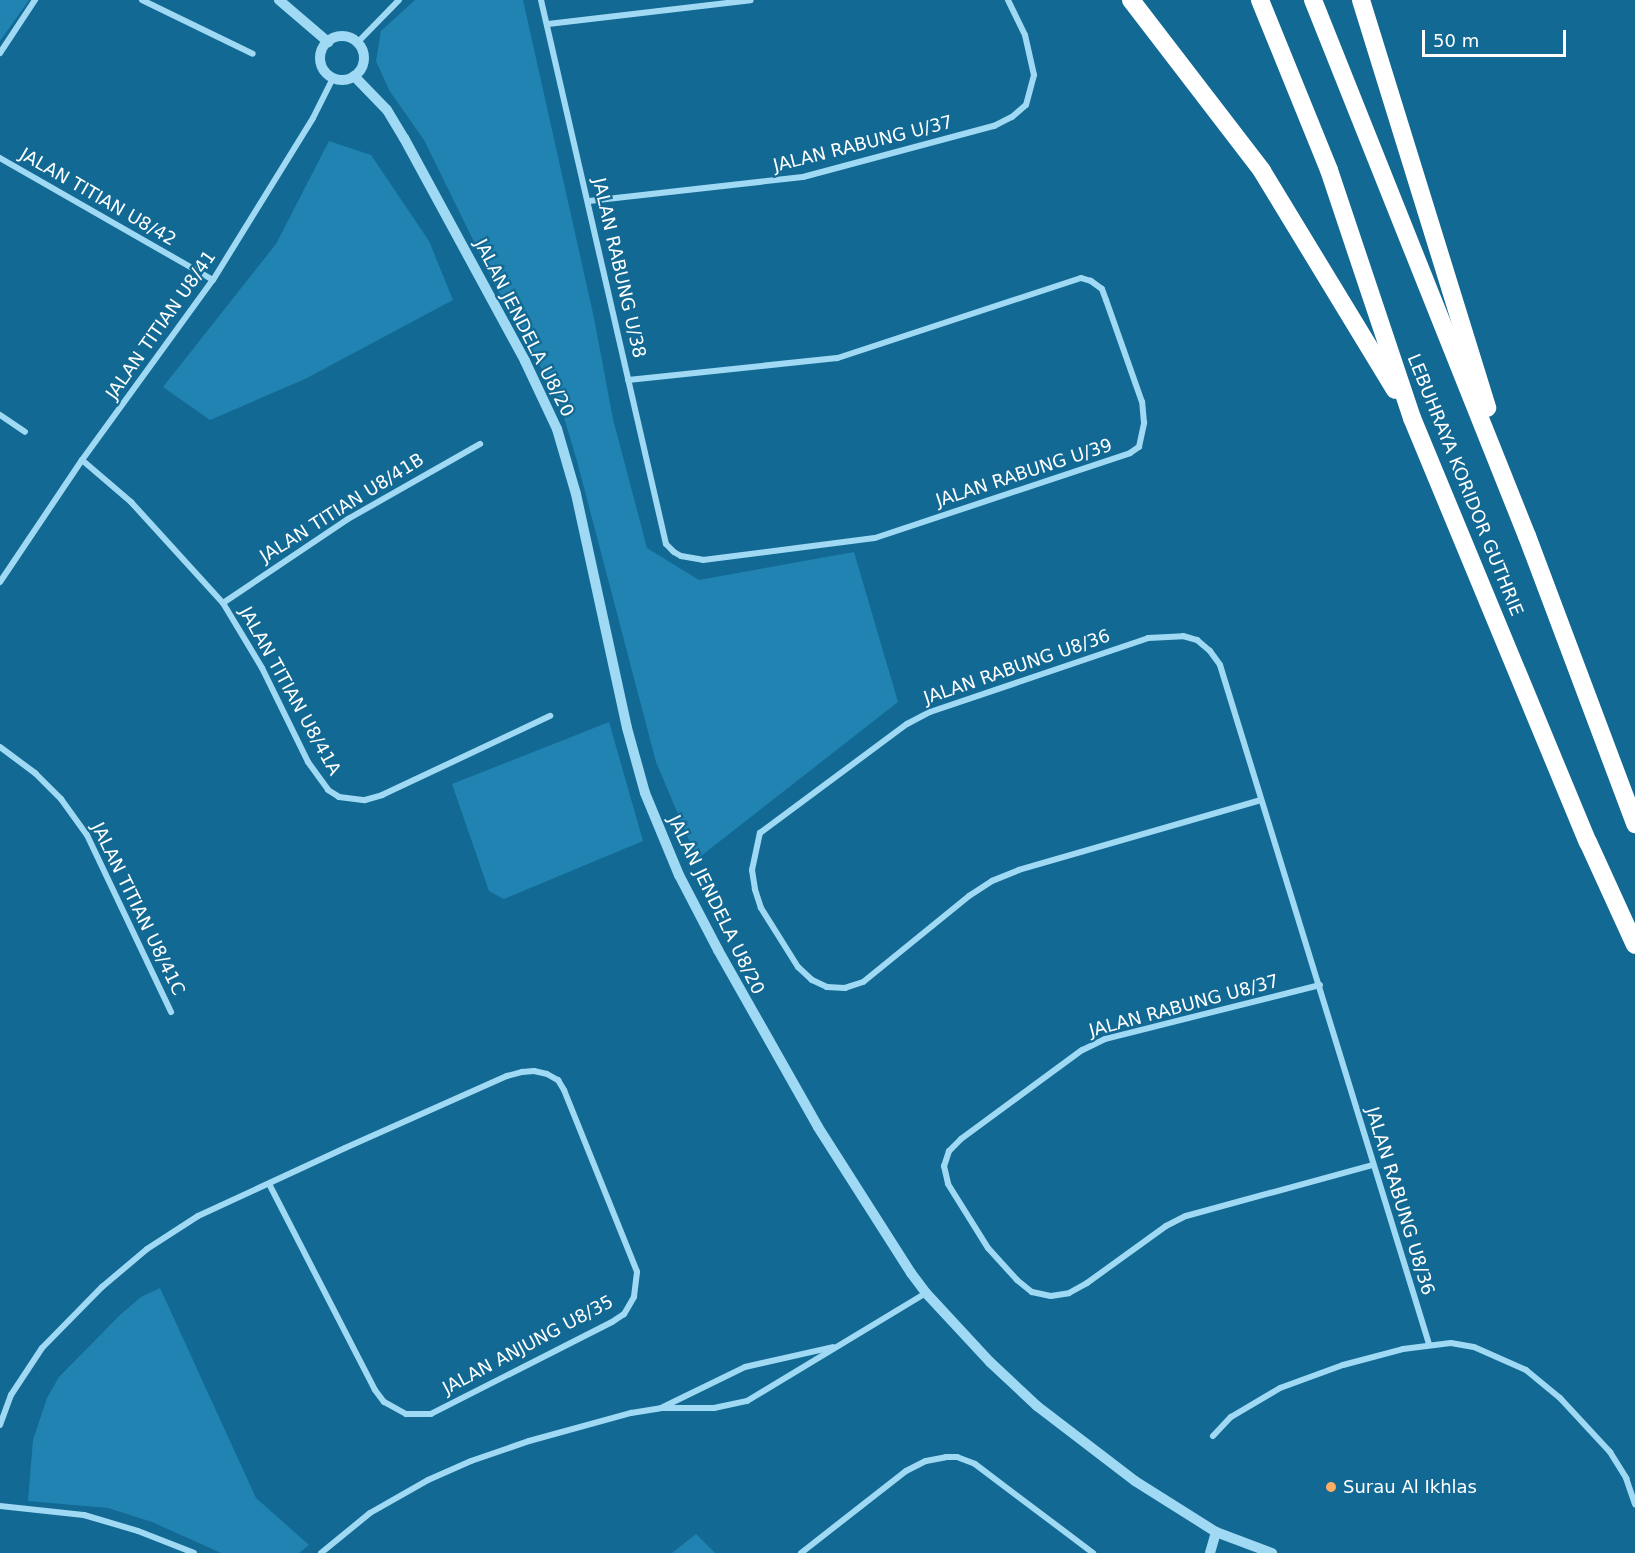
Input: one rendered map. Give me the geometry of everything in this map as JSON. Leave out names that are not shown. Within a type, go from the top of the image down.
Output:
[{"type":"highway","points":[[1131,0],[1262,171],[1412,418]]},
{"type":"highway","name":"LEBUHRAYA KORIDOR GUTHRIE","points":[[1260,0],[1329,170],[1412,418],[1588,842],[1635,945]]},
{"type":"highway","name":"LEBUHRAYA KORIDOR GUTHRIE","points":[[1313,0],[1527,536],[1635,824]]},
{"type":"highway","points":[[1361,0],[1527,536]]},
{"type":"street","points":[[0,53],[35,0]]},
{"type":"street","points":[[142,0],[253,54]]},
{"type":"street","points":[[279,0],[328,42]]},
{"type":"street","points":[[357,43],[399,0]]},
{"type":"street","name":"JALAN RABUNG U/38","points":[[541,0],[666,544]]},
{"type":"street","points":[[548,24],[751,0]]},
{"type":"street","name":"JALAN RABUNG U/37","points":[[589,201],[803,177],[994,126],[1012,117],[1026,105],[1034,75],[1025,35],[1008,0]]},
{"type":"street","points":[[342,36],[357,43],[364,60],[354,76],[346,79],[333,78],[321,65],[321,52],[328,42],[342,36]]},
{"type":"street","name":"JALAN JENDELA U8/20","points":[[354,76],[387,110],[404,138],[525,361],[557,429],[576,494],[635,763],[679,875],[758,1024],[818,1127],[926,1293],[990,1362],[1037,1406],[1135,1481],[1216,1532],[1272,1553]]},
{"type":"street","name":"JALAN TITIAN U8/41","points":[[0,582],[82,460],[213,280],[313,118],[333,78]]},
{"type":"street","name":"JALAN TITIAN U8/42","points":[[0,158],[213,280]]},
{"type":"street","name":"JALAN RABUNG U/39","points":[[628,380],[837,358],[1081,278],[1091,281],[1102,290],[1142,402],[1142,435],[1138,447],[1130,453],[875,538],[703,560],[681,556],[666,544]]},
{"type":"street","points":[[0,416],[25,432]]},
{"type":"street","name":"JALAN TITIAN U8/41B","points":[[223,603],[348,519],[480,444]]},
{"type":"street","name":"JALAN TITIAN U8/41A","points":[[82,460],[131,502],[223,603],[262,668],[308,762],[328,790],[339,797],[365,800],[382,795],[550,716]]},
{"type":"street","name":"JALAN RABUNG U8/36","points":[[1261,800],[1019,870],[992,881],[969,896],[863,982],[845,988],[819,984],[798,967],[761,908],[752,870],[760,833],[907,724],[930,712],[1148,638],[1183,636],[1197,640],[1210,651],[1220,666],[1429,1344]]},
{"type":"street","name":"JALAN TITIAN U8/41C","points":[[0,747],[35,773],[61,799],[87,836],[171,1012]]},
{"type":"street","name":"JALAN RABUNG U8/37","points":[[1320,985],[1104,1039],[1082,1050],[961,1139],[949,1151],[944,1166],[948,1184],[988,1248],[1017,1280],[1032,1292],[1051,1296],[1069,1293],[1087,1283],[1166,1226],[1186,1216],[1372,1165]]},
{"type":"street","name":"JALAN ANJUNG U8/35","points":[[0,1425],[10,1395],[42,1348],[102,1287],[147,1249],[198,1216],[507,1076],[534,1071],[547,1074],[558,1080],[564,1090],[637,1272],[634,1297],[624,1314],[612,1322],[431,1414],[406,1414],[384,1402],[375,1390],[269,1184]]},
{"type":"street","points":[[321,1553],[370,1513],[428,1480],[471,1461],[581,1426],[661,1408],[714,1408],[747,1401],[926,1293]]},
{"type":"street","points":[[1213,1436],[1230,1417],[1280,1388],[1343,1365],[1429,1344],[1451,1343],[1474,1347],[1526,1370],[1575,1413],[1610,1452],[1626,1478],[1635,1504]]},
{"type":"street","points":[[661,1408],[745,1367],[791,1358],[842,1344]]},
{"type":"street","points":[[801,1553],[916,1464],[946,1457],[957,1457],[975,1464],[1093,1553]]},
{"type":"street","points":[[0,1506],[84,1515],[138,1530],[194,1553]]},
{"type":"street","points":[[1210,1553],[1216,1532]]},
{"type":"shaded area","points":[[0,0],[29,0],[0,41]]},
{"type":"shaded area","points":[[415,0],[523,0],[594,318],[613,419],[647,548],[699,580],[854,552],[898,702],[697,859],[656,762],[577,461],[557,394],[515,325],[424,140],[389,90],[376,61],[381,31]]},
{"type":"shaded area","points":[[329,141],[371,155],[429,241],[453,300],[305,379],[210,420],[163,387],[276,244]]},
{"type":"shaded area","points":[[609,722],[643,841],[504,899],[489,891],[452,784]]},
{"type":"shaded area","points":[[160,1288],[256,1498],[309,1545],[299,1553],[221,1553],[152,1522],[108,1508],[28,1501],[33,1440],[47,1398],[59,1377],[120,1315],[141,1297]]},
{"type":"shaded area","points":[[696,1534],[715,1553],[672,1553]]},
{"type":"place","name":"Surau Al Ikhlas","points":[[1331,1487]]}]
